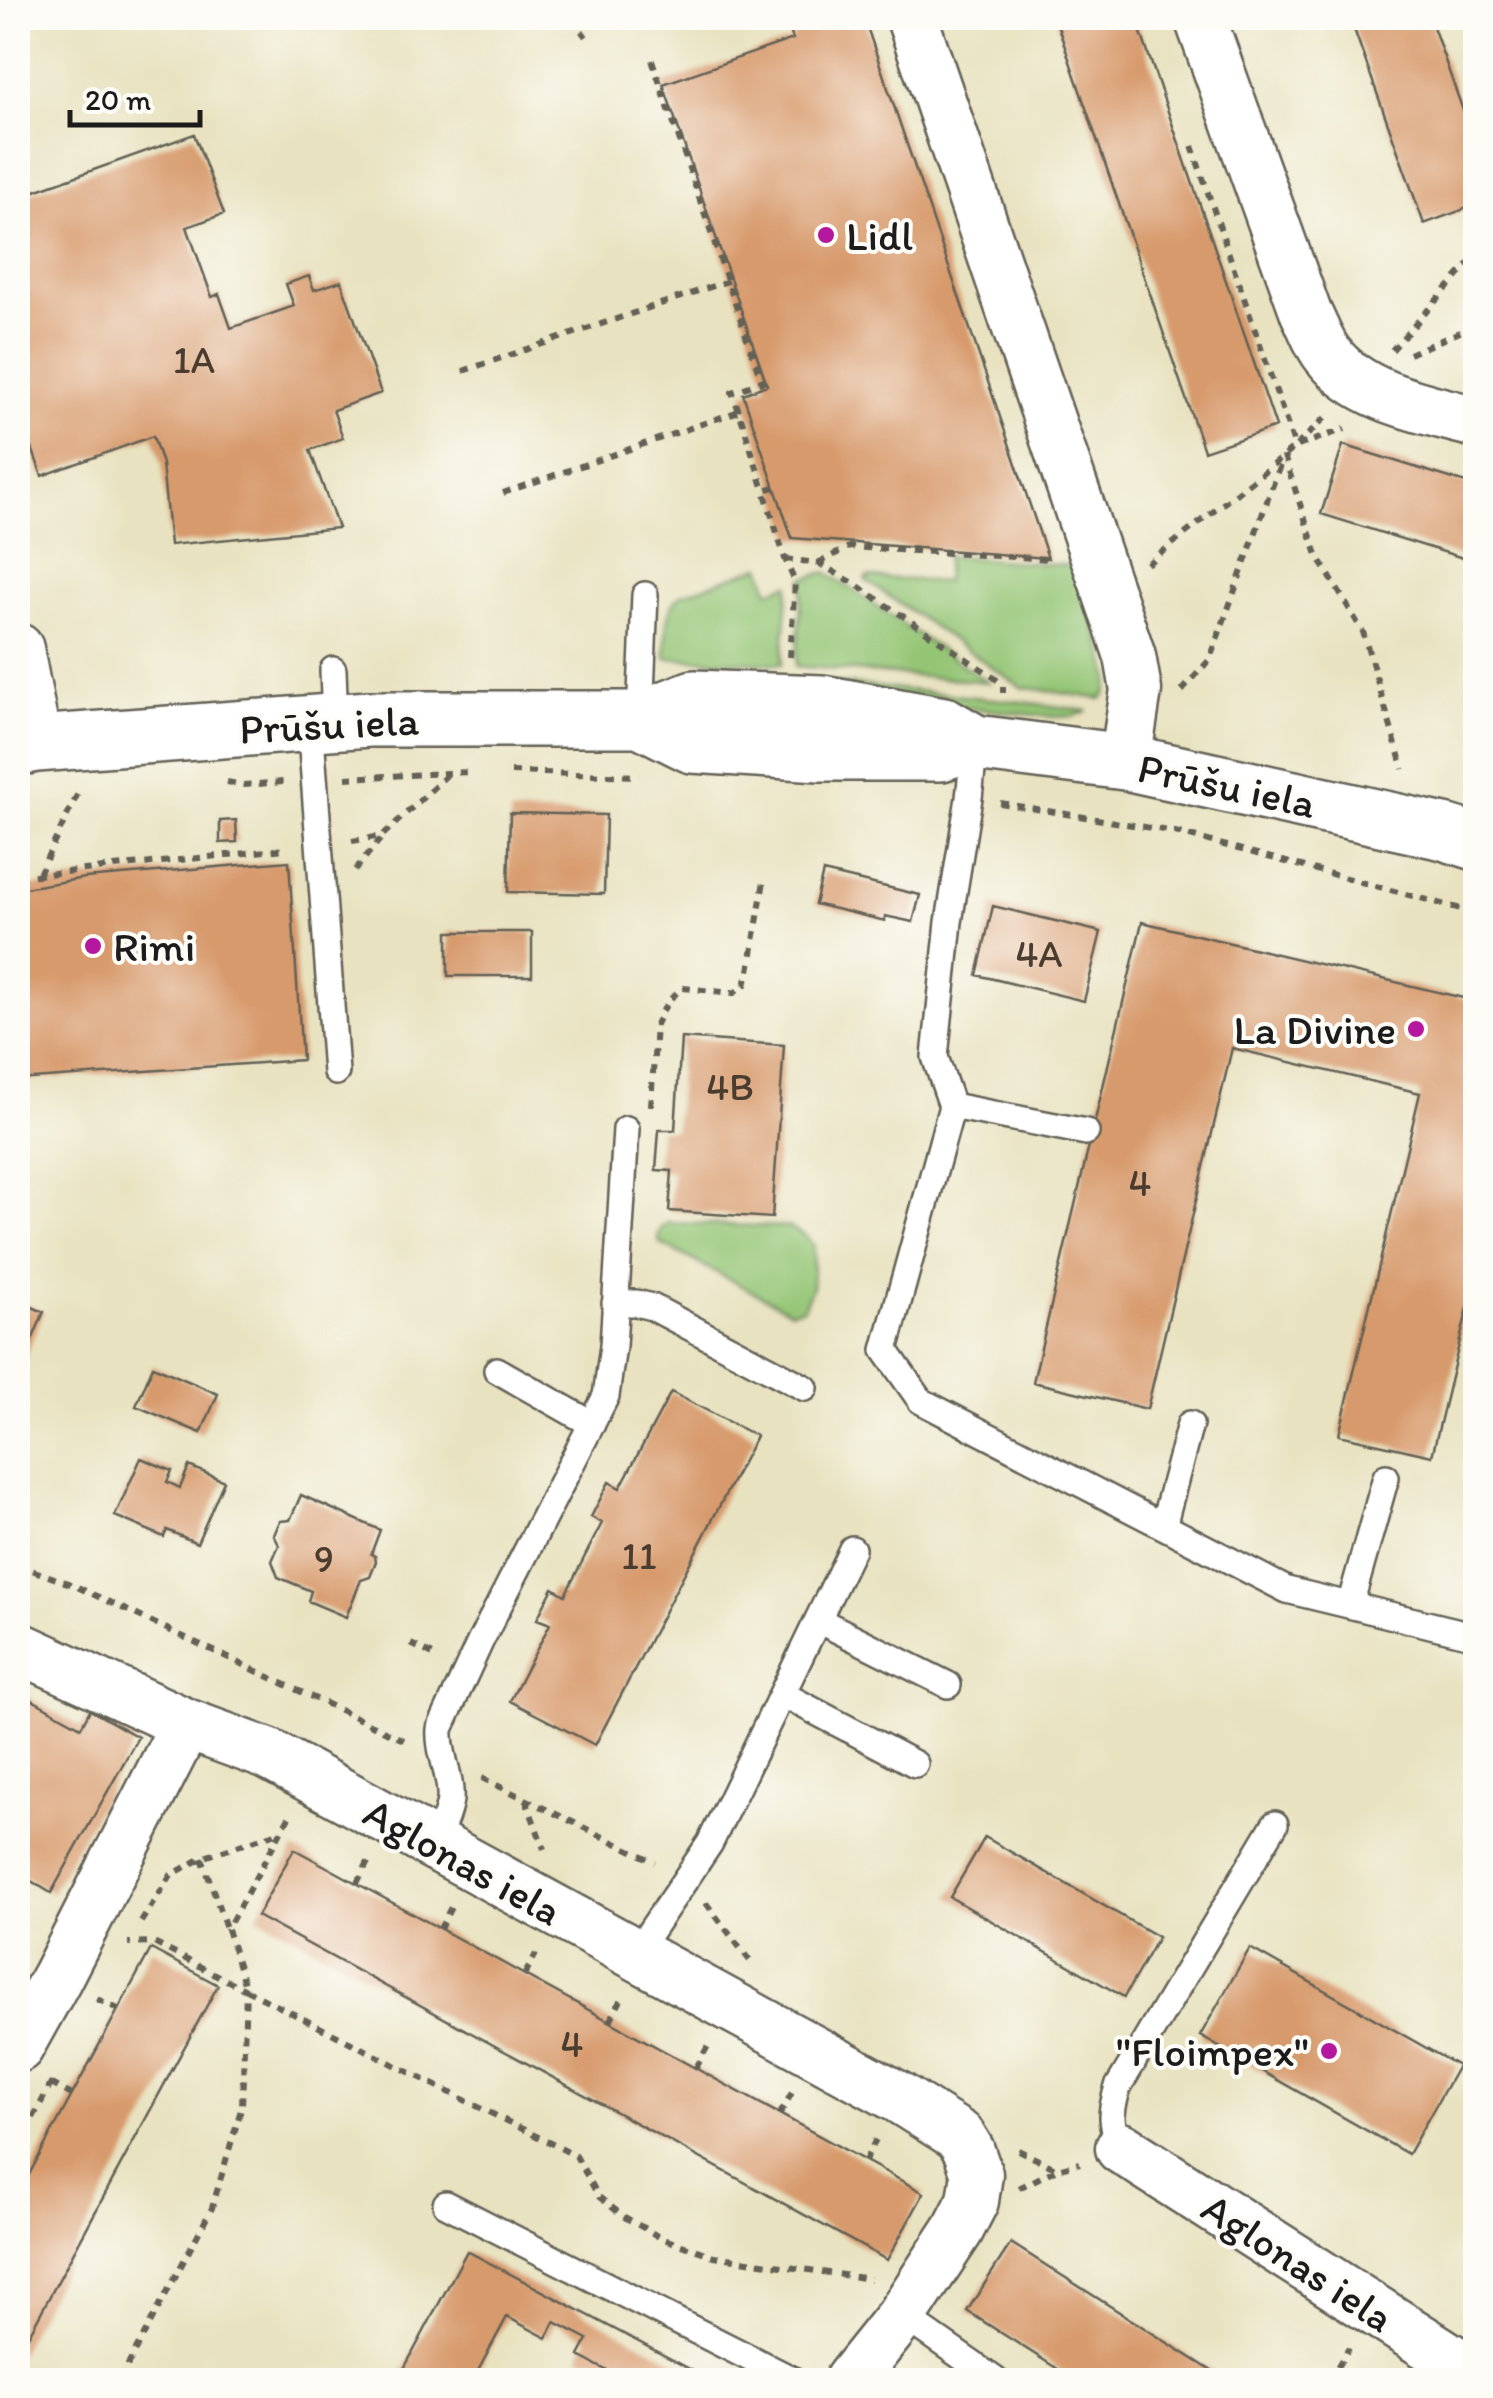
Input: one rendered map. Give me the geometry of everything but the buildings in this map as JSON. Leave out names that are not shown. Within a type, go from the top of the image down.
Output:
[{"type":"street","points":[[912,18],[1130,656],[1136,690],[1125,762]]},
{"type":"street","points":[[1200,18],[1306,313],[1328,355],[1360,384],[1476,422]]},
{"type":"street","points":[[18,649],[27,746]]},
{"type":"street","name":"Prūšu iela","points":[[27,746],[326,704],[529,717],[640,719],[692,745],[820,754],[940,753],[976,742],[1125,762],[1476,842]]},
{"type":"street","name":"Aglonas iela","points":[[18,1647],[186,1724],[268,1754],[898,2097],[960,2136]]},
{"type":"street","points":[[18,2046],[186,1724]]},
{"type":"street","points":[[850,2380],[889,2297],[958,2230],[972,2201],[976,2174],[970,2151],[960,2136]]},
{"type":"street","name":"Aglonas iela","points":[[1104,2155],[1476,2375]]},
{"type":"lane","points":[[640,719],[645,596]]},
{"type":"lane","points":[[326,704],[320,846],[336,1072]]},
{"type":"lane","points":[[976,742],[934,1057],[952,1106],[886,1350],[922,1401],[1287,1590],[1476,1636]]},
{"type":"lane","points":[[952,1106],[1086,1132]]},
{"type":"lane","points":[[434,1846],[446,1820],[450,1795],[440,1729],[610,1383],[626,1129]]},
{"type":"lane","points":[[616,1303],[652,1307],[805,1388]]},
{"type":"lane","points":[[497,1370],[592,1424]]},
{"type":"lane","points":[[1163,1526],[1190,1424]]},
{"type":"lane","points":[[1350,1605],[1386,1477]]},
{"type":"lane","points":[[635,1954],[710,1842],[852,1549]]},
{"type":"lane","points":[[818,1620],[948,1684]]},
{"type":"lane","points":[[782,1694],[915,1764]]},
{"type":"lane","points":[[1104,2155],[1118,2087],[1275,1824]]},
{"type":"lane","points":[[446,2204],[793,2380]]},
{"type":"lane","points":[[889,2297],[995,2380]]},
{"type":"path","points":[[572,18],[586,37]]},
{"type":"path","points":[[652,60],[762,382],[732,392],[796,582],[789,673]]},
{"type":"path","points":[[1186,130],[1295,447]]},
{"type":"path","points":[[462,371],[728,281]]},
{"type":"path","points":[[1392,361],[1476,325]]},
{"type":"path","points":[[502,493],[739,411]]},
{"type":"path","points":[[818,563],[849,547],[1070,558],[1131,577],[1295,447],[1343,429],[1358,433]]},
{"type":"path","points":[[1172,704],[1210,659],[1284,456]]},
{"type":"path","points":[[1284,456],[1317,555],[1363,632],[1403,769]]},
{"type":"path","points":[[764,490],[775,487]]},
{"type":"path","points":[[785,558],[818,563],[852,582],[992,676],[1003,685],[1003,692]]},
{"type":"path","points":[[18,877],[382,836],[449,773]]},
{"type":"path","points":[[38,875],[79,790]]},
{"type":"path","points":[[970,798],[1175,832],[1476,913]]},
{"type":"path","points":[[651,1108],[656,1024],[668,1001],[682,988],[734,993],[745,985],[764,881]]},
{"type":"path","points":[[227,1929],[289,1816]]},
{"type":"path","points":[[120,1957],[171,1875],[202,1858],[280,1832]]},
{"type":"path","points":[[120,2380],[212,2208],[242,2106],[246,1990],[202,1858]]},
{"type":"path","points":[[128,1943],[152,1942],[576,2156],[599,2197],[661,2238],[714,2256],[889,2297]]},
{"type":"path","points":[[98,1999],[105,1985]]},
{"type":"path","points":[[960,2136],[986,2134],[1058,2169],[1104,2155]]},
{"type":"path","points":[[18,2173],[27,2177]]},
{"type":"path","points":[[1329,2380],[1353,2342]]},
{"type":"green space","points":[[947,556],[1074,566],[1104,653],[1110,679],[1106,694],[1101,699],[1021,687],[865,580],[867,577],[945,582]]},
{"type":"green space","points":[[761,566],[769,591],[789,584],[782,664],[666,658],[668,616],[680,595]]},
{"type":"green space","points":[[826,572],[988,682],[796,666],[803,579]]},
{"type":"green space","points":[[807,680],[1088,711],[1055,717],[798,690]]},
{"type":"green space","points":[[668,1223],[788,1227],[804,1235],[814,1246],[812,1288],[803,1308],[790,1311],[660,1243],[661,1229]]},
{"type":"place","name":"Lidl","points":[[826,235]]},
{"type":"place","name":"Rimi","points":[[93,946]]},
{"type":"place","name":"La Divine","points":[[1416,1029]]},
{"type":"place","name":"\"Floimpex\"","points":[[1329,2051]]}]
